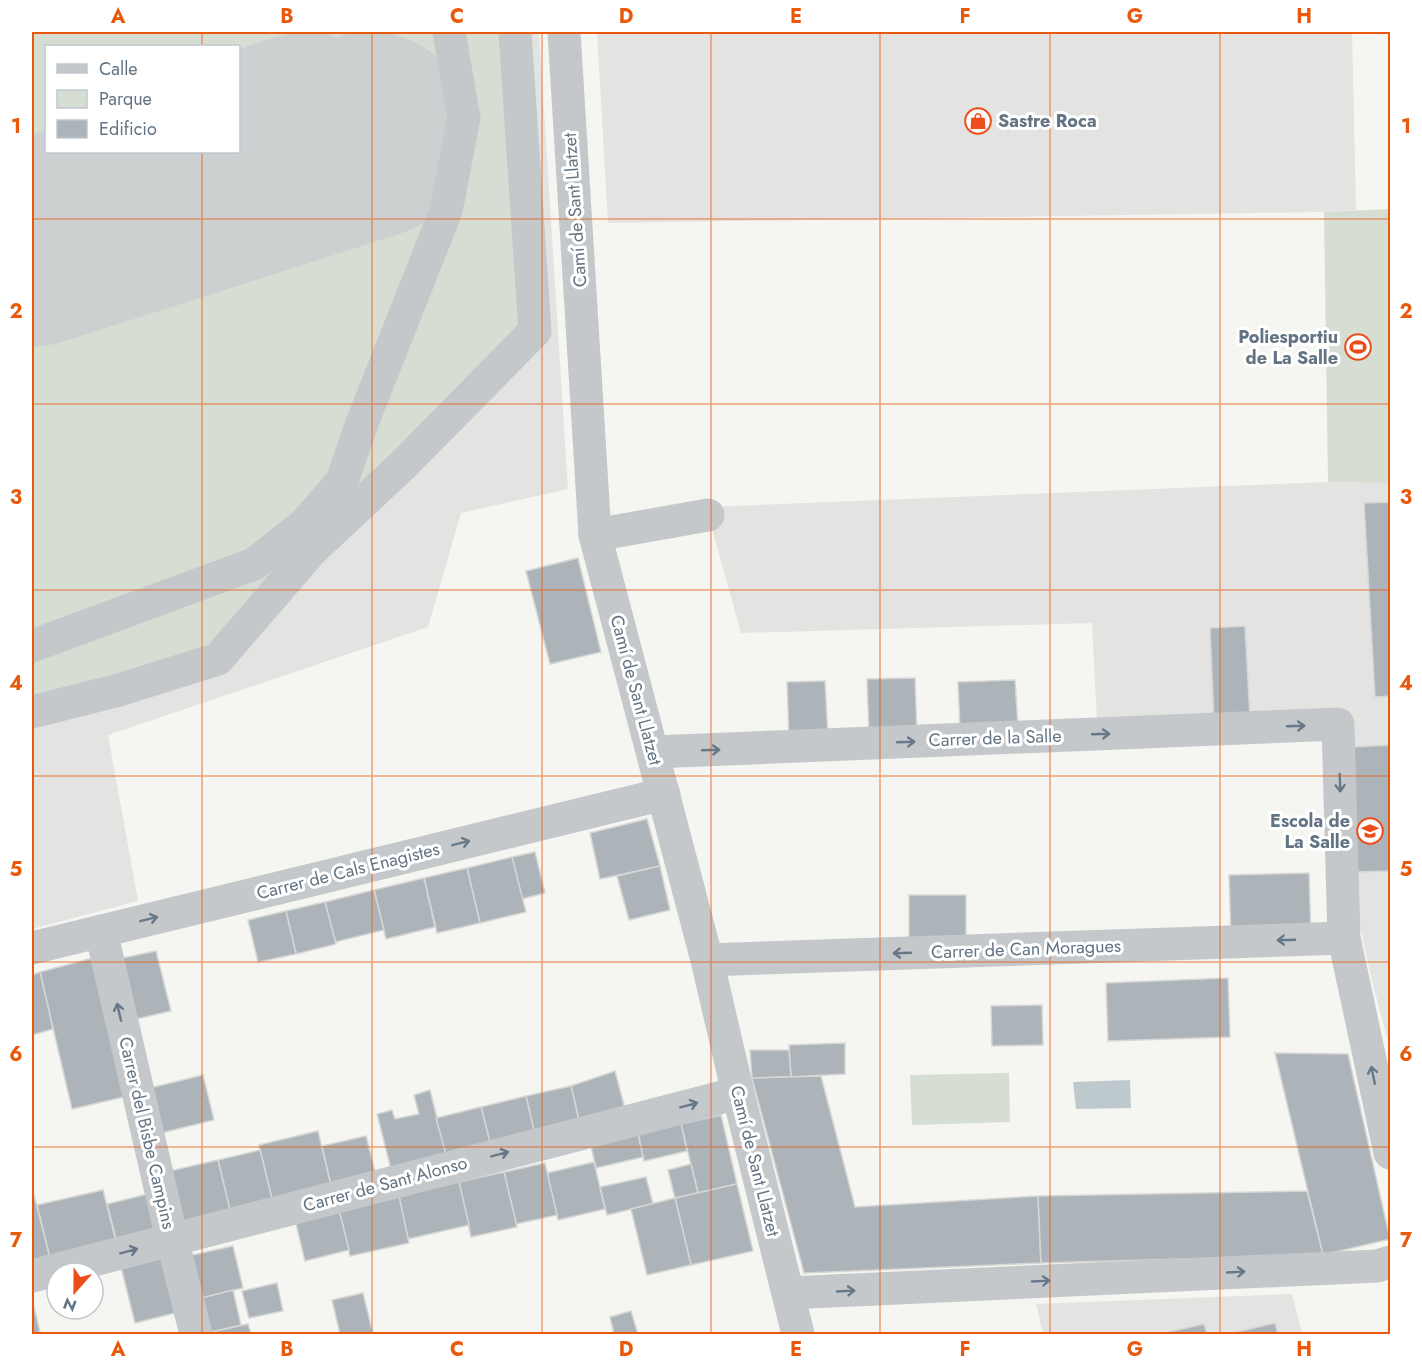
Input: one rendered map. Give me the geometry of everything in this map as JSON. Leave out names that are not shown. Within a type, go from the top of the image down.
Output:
[{"type":"street","points":[[32,646],[254,564],[305,524],[342,481],[362,423],[446,211],[464,118],[448,32]]},
{"type":"street","points":[[32,712],[119,690],[218,659],[312,550],[403,465],[535,332],[514,32]]},
{"type":"street","name":"Camí de Sant Llatzet","points":[[564,32],[595,535],[707,960],[798,1335]]},
{"type":"street","points":[[595,535],[708,515]]},
{"type":"street","name":"Carrer de la Salle","points":[[653,752],[1338,724],[1344,938]]},
{"type":"street","name":"Carrer de Cals Enagistes","points":[[32,948],[664,794]]},
{"type":"street","name":"Carrer del Bisbe Campins","points":[[101,931],[196,1335]]},
{"type":"street","points":[[1344,938],[1390,1153]]},
{"type":"street","name":"Carrer de Can Moragues","points":[[707,960],[1344,938]]},
{"type":"street","name":"Carrer de Sant Alonso","points":[[32,1276],[738,1093]]},
{"type":"street","points":[[788,1293],[1377,1266],[1390,1262]]},
{"type":"shaded area","points":[[32,32],[539,32],[568,489],[461,513],[428,627],[108,735],[138,901],[32,929]]},
{"type":"shaded area","name":"Sastre Roca","points":[[597,32],[1352,32],[1356,210],[608,223]]},
{"type":"shaded area","name":"Escola de La Salle","points":[[1328,482],[1390,483],[1389,1045],[1361,930],[1352,929],[1345,715],[1097,723],[1092,623],[741,633],[706,507]]},
{"type":"shaded area","points":[[1130,1080],[1131,1108],[1076,1109],[1073,1082]]},
{"type":"shaded area","points":[[1292,1294],[1302,1334],[1043,1334],[1036,1304]]},
{"type":"green space","points":[[32,32],[515,32],[535,331],[218,659],[32,715],[32,296],[393,178],[346,34],[240,70],[240,45],[45,45],[45,153],[139,153],[133,160],[32,192]]},
{"type":"green space","name":"Poliesportiu de La Salle","points":[[1390,209],[1390,483],[1328,482],[1324,212]]},
{"type":"green space","points":[[1009,1073],[1010,1122],[912,1125],[910,1075]]},
{"type":"building","points":[[1390,502],[1390,696],[1375,697],[1364,503]]},
{"type":"building","points":[[578,558],[601,652],[550,664],[526,571]]},
{"type":"building","points":[[1245,626],[1250,718],[1214,720],[1210,628]]},
{"type":"building","points":[[915,678],[917,734],[869,735],[867,679]]},
{"type":"building","points":[[1015,680],[1018,727],[960,729],[958,682]]},
{"type":"building","points":[[825,681],[828,737],[789,738],[787,682]]},
{"type":"building","points":[[1390,745],[1390,871],[1357,872],[1353,747]]},
{"type":"building","points":[[647,819],[660,866],[600,879],[590,833]]},
{"type":"building","points":[[535,852],[545,893],[522,899],[512,857]]},
{"type":"building","points":[[512,857],[526,912],[480,923],[467,868]]},
{"type":"building","points":[[660,866],[670,910],[629,920],[617,876]]},
{"type":"building","points":[[467,868],[480,923],[437,933],[424,878]]},
{"type":"building","points":[[1309,873],[1311,935],[1231,938],[1229,875]]},
{"type":"building","points":[[424,878],[435,927],[386,939],[374,890]]},
{"type":"building","points":[[374,890],[384,930],[335,942],[325,902]]},
{"type":"building","points":[[909,895],[966,895],[966,948],[909,948]]},
{"type":"building","points":[[325,902],[336,944],[296,954],[286,911]]},
{"type":"building","points":[[286,911],[296,954],[258,962],[248,920]]},
{"type":"building","points":[[156,951],[171,1011],[132,1020],[118,959]]},
{"type":"building","points":[[93,958],[128,1096],[72,1109],[40,972]]},
{"type":"building","points":[[40,972],[53,1029],[32,1035],[32,975]]},
{"type":"building","points":[[1228,978],[1230,1037],[1108,1041],[1106,983]]},
{"type":"building","points":[[1042,1005],[1043,1045],[992,1046],[991,1006]]},
{"type":"building","points":[[845,1043],[845,1074],[791,1077],[789,1045]]},
{"type":"building","points":[[750,1050],[789,1050],[791,1077],[752,1078]]},
{"type":"building","points":[[1275,1053],[1348,1054],[1390,1239],[1323,1255]]},
{"type":"building","points":[[615,1071],[626,1113],[580,1125],[571,1086]]},
{"type":"building","points":[[203,1075],[214,1120],[161,1133],[150,1088]]},
{"type":"building","points":[[821,1076],[855,1207],[1038,1196],[1041,1263],[804,1273],[752,1078]]},
{"type":"building","points":[[571,1086],[580,1125],[535,1135],[526,1096]]},
{"type":"building","points":[[430,1090],[447,1158],[392,1173],[377,1114],[392,1110],[395,1119],[419,1114],[414,1095]]},
{"type":"building","points":[[526,1096],[535,1135],[491,1146],[481,1107]]},
{"type":"building","points":[[481,1107],[491,1146],[447,1158],[436,1118]]},
{"type":"building","points":[[721,1115],[737,1184],[698,1193],[681,1124]]},
{"type":"building","points":[[681,1124],[687,1151],[644,1161],[638,1134]]},
{"type":"building","points":[[318,1131],[331,1185],[272,1199],[259,1145]]},
{"type":"building","points":[[638,1134],[643,1157],[596,1168],[591,1146]]},
{"type":"building","points":[[366,1136],[376,1175],[331,1185],[322,1146]]},
{"type":"building","points":[[260,1150],[272,1199],[230,1210],[218,1160]]},
{"type":"building","points":[[218,1160],[230,1210],[182,1223],[170,1171]]},
{"type":"building","points":[[594,1162],[605,1209],[558,1220],[547,1173]]},
{"type":"building","points":[[545,1163],[557,1215],[516,1224],[504,1172]]},
{"type":"building","points":[[691,1164],[698,1193],[675,1198],[668,1170]]},
{"type":"building","points":[[504,1172],[517,1227],[471,1237],[459,1182]]},
{"type":"building","points":[[646,1177],[653,1204],[607,1215],[600,1187]]},
{"type":"building","points":[[459,1182],[469,1225],[408,1239],[399,1196]]},
{"type":"building","points":[[737,1184],[753,1251],[691,1265],[675,1198]]},
{"type":"building","points":[[103,1190],[118,1249],[71,1261],[51,1261],[37,1205]]},
{"type":"building","points":[[1307,1191],[1323,1255],[1041,1263],[1038,1196]]},
{"type":"building","points":[[148,1194],[157,1232],[117,1242],[107,1204]]},
{"type":"building","points":[[32,1195],[34,1195],[51,1261],[45,1261],[45,1268],[32,1271]]},
{"type":"building","points":[[399,1196],[409,1243],[350,1256],[339,1210]]},
{"type":"building","points":[[675,1198],[691,1265],[647,1275],[631,1209]]},
{"type":"building","points":[[339,1210],[349,1250],[305,1261],[295,1220]]},
{"type":"building","points":[[233,1246],[243,1288],[198,1299],[188,1256]]},
{"type":"building","points":[[164,1256],[179,1312],[135,1323],[121,1267]]},
{"type":"building","points":[[277,1283],[283,1311],[249,1318],[242,1291]]},
{"type":"building","points":[[233,1290],[241,1325],[207,1333],[198,1299]]},
{"type":"building","points":[[363,1293],[373,1334],[340,1334],[332,1300]]},
{"type":"building","points":[[32,1298],[40,1332],[32,1334]]},
{"type":"building","points":[[631,1311],[638,1334],[614,1334],[610,1317]]},
{"type":"building","points":[[1275,1323],[1278,1334],[1228,1334]]},
{"type":"building","points":[[248,1324],[251,1334],[207,1334],[207,1333]]},
{"type":"building","points":[[1204,1324],[1207,1334],[1159,1334]]},
{"type":"taxiway","points":[[100,216],[179,191],[210,184],[240,185],[282,192],[311,190],[327,184],[344,172],[355,157],[360,139],[359,122],[353,105],[343,90],[328,79],[303,72],[240,92]]},
{"type":"runway","points":[[32,243],[369,135]]},
{"type":"place","name":"Sastre Roca","points":[[978,121]]},
{"type":"place","name":"Poliesportiu de La Salle","points":[[1358,347]]},
{"type":"place","name":"Escola de La Salle","points":[[1370,831]]}]
